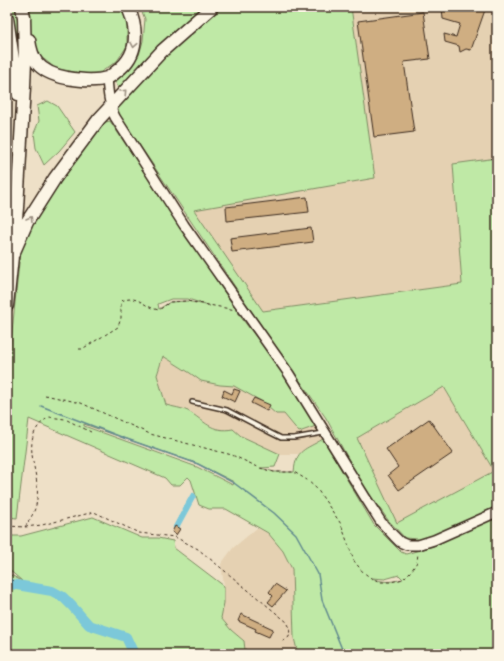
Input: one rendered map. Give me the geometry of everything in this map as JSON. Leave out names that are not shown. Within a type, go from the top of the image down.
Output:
[{"type":"highway","points":[[23,12],[31,50],[38,64],[45,70],[58,76],[77,80],[108,78],[123,66],[132,52],[136,33],[133,19],[128,7]]},
{"type":"highway","points":[[13,254],[27,222],[52,184],[99,119],[162,51],[212,7]]},
{"type":"highway","points":[[7,305],[17,208],[25,62],[23,12]]},
{"type":"highway","points":[[7,18],[22,116]]},
{"type":"street","points":[[108,78],[111,105],[115,118],[184,226],[289,374],[381,522],[400,542],[407,545],[418,545],[434,540],[497,512]]},
{"type":"street","points":[[99,119],[106,116],[115,118]]},
{"type":"lane","points":[[192,402],[227,410],[281,438],[294,438],[325,432]]},
{"type":"lane","points":[[7,648],[14,654]]},
{"type":"path","points":[[79,349],[118,327],[121,318],[121,301],[127,299],[141,301],[150,308],[159,310],[170,302],[187,301],[244,312]]},
{"type":"path","points":[[44,396],[81,403],[150,434],[232,455],[260,468],[274,472],[294,472],[318,489],[342,524],[354,561],[363,572],[380,582],[391,582],[403,579],[412,570],[417,562],[418,545]]},
{"type":"path","points":[[25,527],[33,514],[37,498],[32,447],[37,429],[42,421],[49,417],[65,419],[92,432]]},
{"type":"path","points":[[7,526],[25,527],[42,525],[94,512],[139,533],[175,537],[198,549],[288,622],[290,628],[289,637],[281,642]]},
{"type":"shaded area","points":[[351,7],[497,7],[497,158],[453,164],[463,284],[263,311],[193,209],[374,178]]},
{"type":"shaded area","points":[[163,356],[201,381],[220,385],[234,385],[261,401],[276,414],[284,414],[299,432],[316,426],[323,439],[298,454],[280,454],[241,436],[233,429],[222,431],[209,425],[186,410],[166,405],[157,375]]},
{"type":"shaded area","points":[[444,387],[494,471],[396,524],[357,438]]},
{"type":"shaded area","points":[[257,528],[268,533],[283,551],[292,569],[294,638],[298,654],[248,654],[245,650],[244,641],[231,630],[221,618],[224,603],[224,586],[221,564],[233,548]]},
{"type":"green space","points":[[9,7],[16,7],[20,47],[15,45]]},
{"type":"green space","points":[[26,7],[122,7],[127,22],[127,46],[117,61],[101,72],[84,74],[55,68],[40,56],[33,45]]},
{"type":"green space","points":[[140,7],[206,7],[119,90],[115,81],[127,71],[139,55],[143,41],[145,19]]},
{"type":"green space","points":[[221,7],[351,7],[375,178],[194,210],[263,311],[462,284],[453,164],[497,158],[497,654],[298,654],[294,638],[292,569],[283,551],[268,533],[226,509],[209,509],[199,505],[191,480],[188,477],[180,485],[171,485],[165,478],[29,419],[17,518],[7,517],[7,382],[20,253],[26,236],[41,210],[101,123],[110,121],[243,320],[288,378],[316,426],[299,432],[284,414],[276,414],[261,401],[234,386],[201,381],[163,356],[157,375],[166,405],[188,411],[214,428],[225,430],[233,429],[241,436],[280,454],[275,467],[261,468],[274,472],[294,472],[299,454],[306,448],[323,439],[374,525],[401,552],[406,554],[434,546],[434,541],[418,545],[418,539],[405,538],[388,520],[361,482],[326,418],[252,312],[118,113],[117,105],[166,54]],"holes":[[[171,299],[188,299],[210,306],[187,301],[170,302],[159,309],[158,304]],[[444,387],[494,471],[397,523],[357,438]],[[84,424],[198,464],[234,482],[233,485],[197,467],[84,426]],[[399,575],[403,579],[388,582],[372,578],[385,579]]]},
{"type":"green space","points":[[48,101],[57,106],[75,132],[59,151],[44,165],[36,148],[34,133],[39,121],[37,106]]},
{"type":"green space","points":[[93,517],[142,538],[158,538],[173,541],[174,548],[224,586],[224,603],[221,618],[231,630],[244,641],[245,650],[248,654],[7,654],[7,573],[22,581],[7,568],[7,536],[21,536]]},
{"type":"building","points":[[442,7],[486,7],[471,50],[466,49],[460,52],[459,46],[445,42],[444,34],[456,37],[460,24],[443,19]]},
{"type":"building","points":[[423,12],[430,59],[404,62],[414,132],[374,137],[358,21]]},
{"type":"building","points":[[307,197],[309,212],[227,221],[226,207]]},
{"type":"building","points":[[311,228],[313,242],[232,252],[230,238]]},
{"type":"building","points":[[234,389],[240,391],[235,402],[222,396],[224,390],[232,394]]},
{"type":"building","points":[[254,398],[270,405],[267,411],[251,403]]},
{"type":"building","points":[[429,419],[453,453],[399,490],[388,475],[398,467],[386,449]]},
{"type":"building","points":[[175,526],[180,529],[176,535],[172,532]]},
{"type":"building","points":[[275,584],[286,591],[273,606],[268,602],[273,596],[269,592]]},
{"type":"building","points":[[241,614],[273,629],[269,637],[238,621]]},
{"type":"waterway","points":[[41,406],[124,438],[198,464],[234,483],[274,513],[296,534],[318,574],[322,600],[344,654]]},
{"type":"waterway","points":[[176,527],[193,496]]},
{"type":"waterway","points":[[7,582],[52,591],[63,597],[89,625],[126,637],[134,654]]}]
